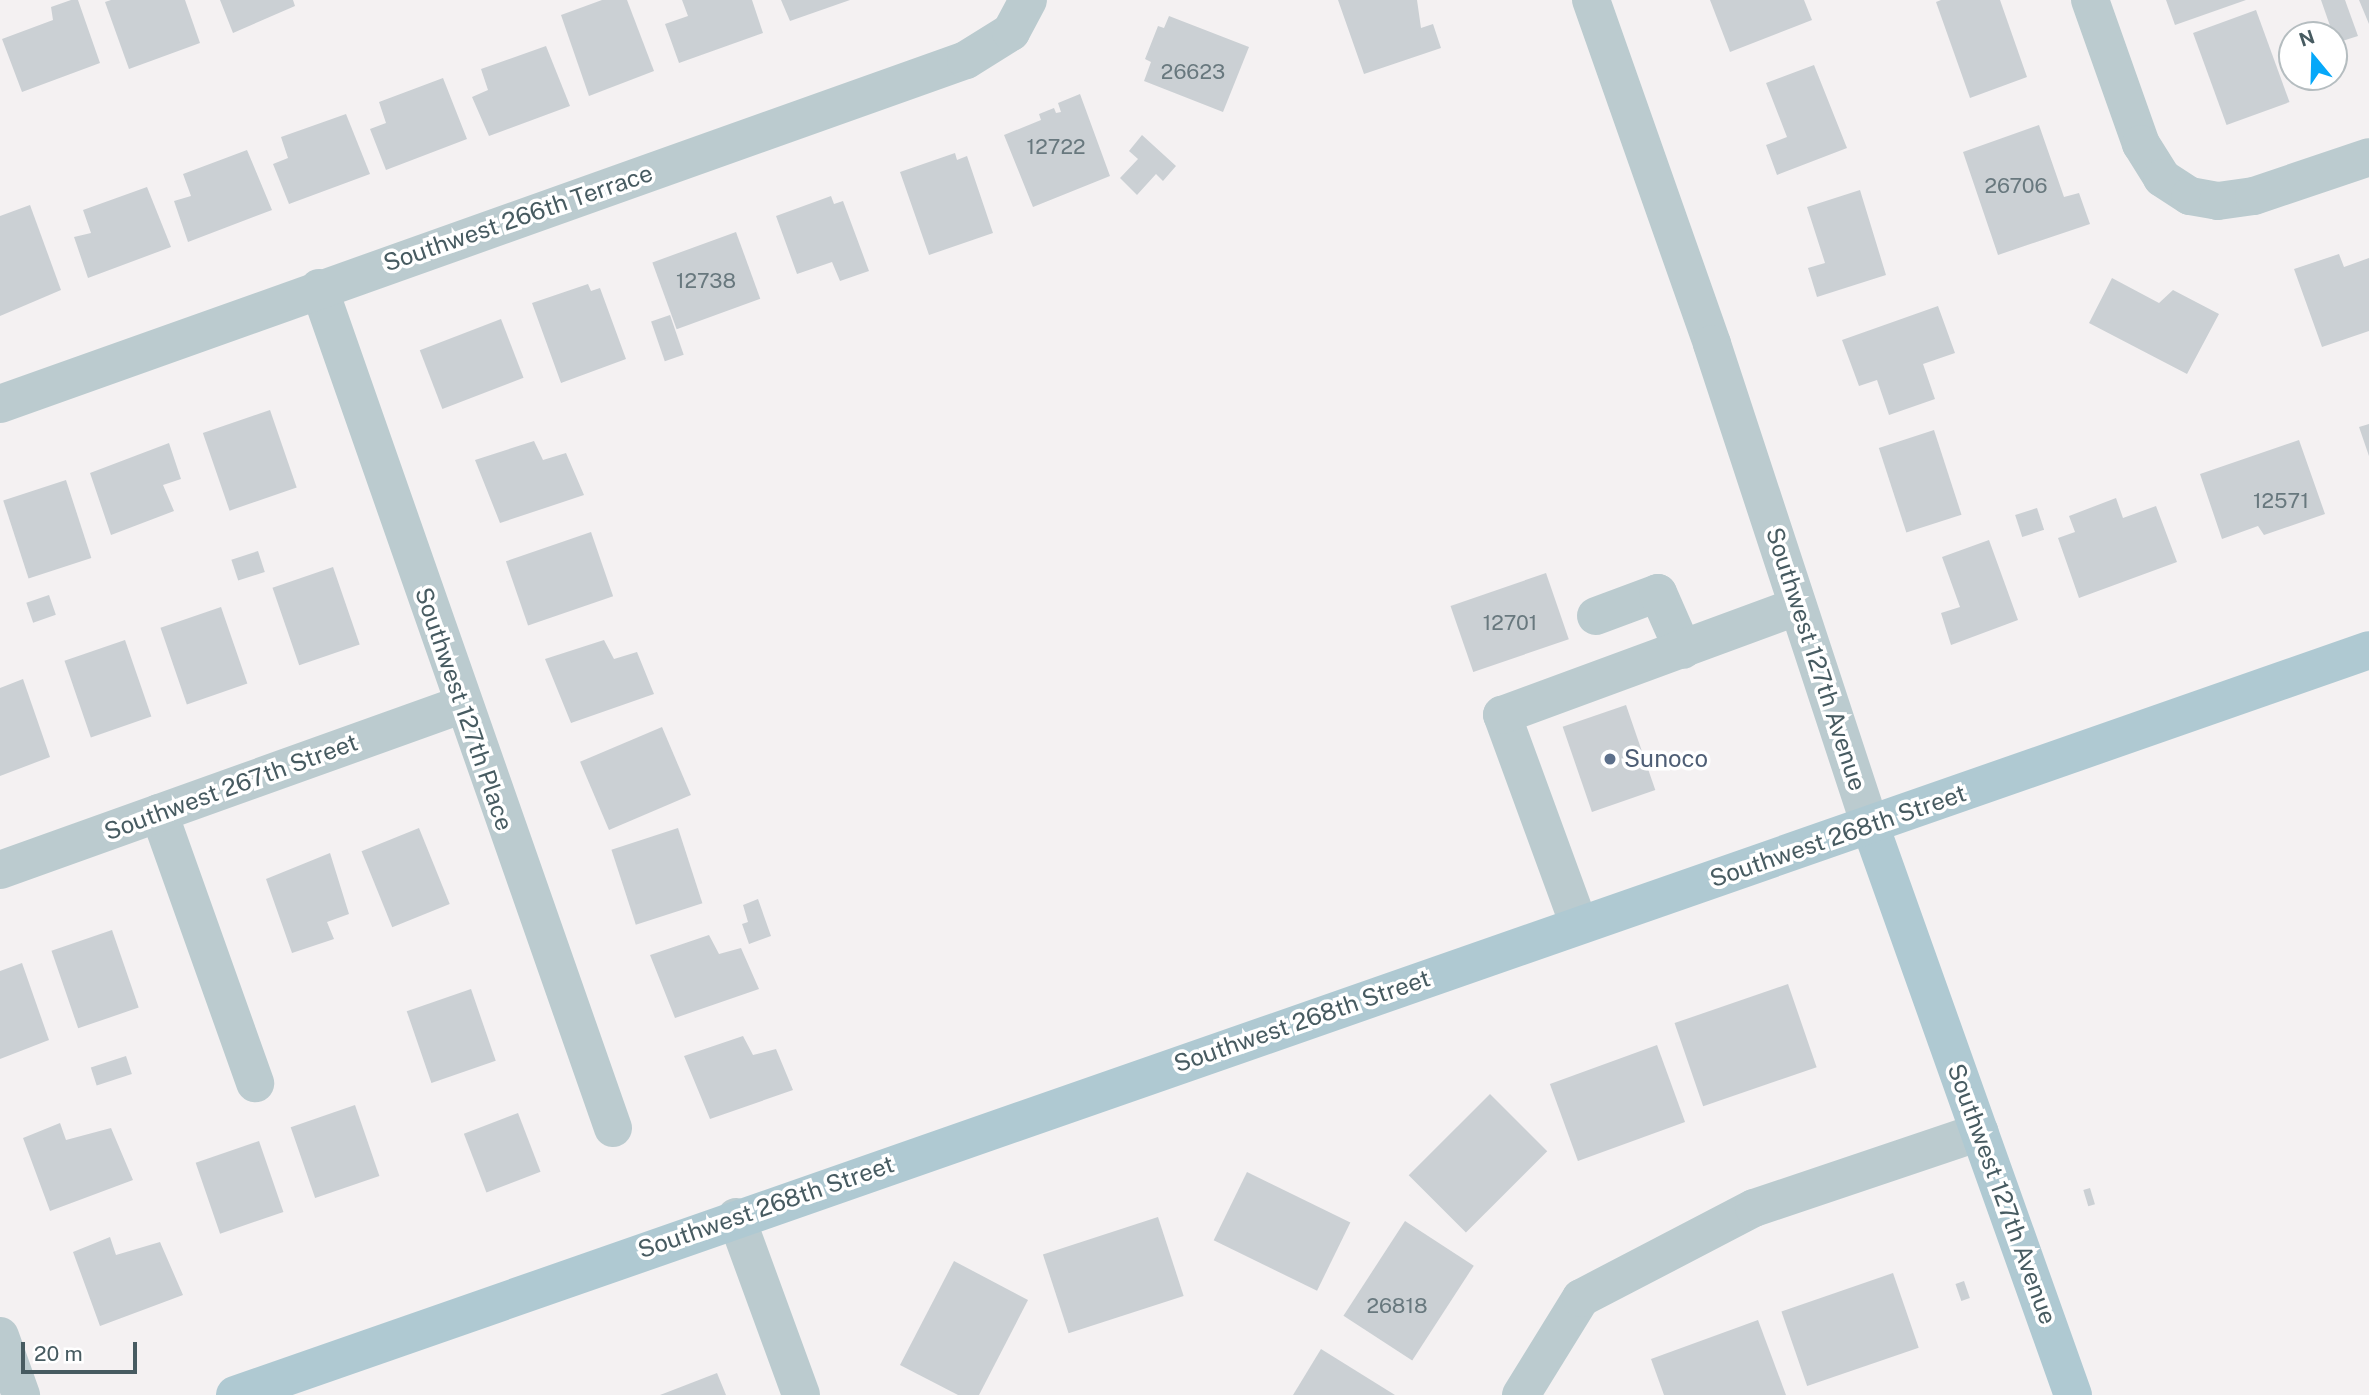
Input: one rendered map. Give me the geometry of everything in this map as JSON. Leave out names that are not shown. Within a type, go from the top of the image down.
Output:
[{"type":"main road","name":"Southwest 268th Street","points":[[236,1395],[736,1217],[2369,650]]},
{"type":"main road","name":"Southwest 127th Avenue","points":[[1870,825],[2073,1395]]},
{"type":"street","name":"Southwest 127th Avenue","points":[[1591,0],[1870,825]]},
{"type":"street","points":[[2090,0],[2141,144],[2162,178],[2190,196],[2218,201],[2254,196],[2369,157]]},
{"type":"street","name":"Southwest 266th Terrace","points":[[0,404],[319,288],[966,60],[990,49],[1026,7]]},
{"type":"street","name":"Southwest 127th Place","points":[[319,288],[461,705],[613,1128]]},
{"type":"street","points":[[1596,616],[1658,593],[1683,650]]},
{"type":"street","points":[[1579,925],[1502,715],[1798,606]]},
{"type":"street","name":"Southwest 267th Street","points":[[0,870],[461,705]]},
{"type":"street","points":[[159,813],[255,1083]]},
{"type":"street","points":[[1521,1395],[1581,1298],[1754,1208],[1980,1132]]},
{"type":"street","points":[[736,1217],[801,1395]]},
{"type":"street","points":[[0,1336],[21,1395]]},
{"type":"building","points":[[78,0],[100,63],[22,92],[2,39],[53,20],[51,7]]},
{"type":"building","points":[[185,0],[200,43],[129,69],[105,2]]},
{"type":"building","points":[[220,0],[293,0],[295,6],[233,33]]},
{"type":"building","points":[[602,0],[627,0],[654,71],[589,96],[561,15]]},
{"type":"building","points":[[682,0],[752,0],[763,33],[679,63],[665,24],[688,16]]},
{"type":"building","points":[[781,0],[850,0],[790,21]]},
{"type":"building","points":[[1338,0],[1417,0],[1421,28],[1433,24],[1441,48],[1364,74]]},
{"type":"building","points":[[1710,0],[1804,0],[1812,20],[1730,52]]},
{"type":"building","points":[[2000,0],[2027,77],[1970,98],[1936,2]]},
{"type":"building","points":[[2166,0],[2246,0],[2175,25]]},
{"type":"building","points":[[2321,0],[2345,0],[2358,36],[2348,39],[2348,21],[2328,21]]},
{"type":"building","points":[[2359,0],[2369,0],[2369,24]]},
{"type":"building","points":[[2256,10],[2278,70],[2278,91],[2285,91],[2290,102],[2227,125],[2193,33]]},
{"type":"building","points":[[1169,16],[1249,47],[1223,112],[1144,81],[1151,62],[1145,59],[1158,26],[1164,28]]},
{"type":"building","points":[[546,46],[570,106],[489,136],[472,97],[488,90],[481,69]]},
{"type":"building","points":[[1814,65],[1847,148],[1777,175],[1766,145],[1787,137],[1766,83]]},
{"type":"building","points":[[443,78],[467,139],[386,170],[370,129],[386,123],[379,102]]},
{"type":"building","points":[[1080,94],[1110,176],[1033,207],[1004,135],[1041,120],[1039,114],[1054,108],[1056,113],[1061,112],[1058,103]]},
{"type":"building","points":[[346,114],[370,174],[289,204],[273,164],[288,158],[281,137]]},
{"type":"building","points":[[2039,125],[2064,197],[2079,193],[2090,224],[1998,255],[1963,152]]},
{"type":"building","points":[[1142,135],[1176,166],[1163,181],[1156,174],[1137,195],[1120,178],[1138,159],[1129,151]]},
{"type":"building","points":[[247,150],[272,210],[188,242],[174,201],[191,196],[183,174]]},
{"type":"building","points":[[955,153],[957,160],[967,156],[993,233],[929,255],[900,172]]},
{"type":"building","points":[[147,187],[171,247],[88,278],[74,237],[91,233],[83,210]]},
{"type":"building","points":[[1860,190],[1886,275],[1817,297],[1808,268],[1825,263],[1807,207]]},
{"type":"building","points":[[831,196],[834,204],[843,201],[869,271],[840,281],[832,262],[797,274],[776,216]]},
{"type":"building","points":[[30,205],[61,290],[0,316],[0,216]]},
{"type":"building","points":[[736,232],[760,299],[677,329],[652,262]]},
{"type":"building","points":[[2339,254],[2344,267],[2369,258],[2369,331],[2322,347],[2294,269]]},
{"type":"building","points":[[2112,278],[2159,303],[2173,290],[2219,314],[2187,374],[2089,323]]},
{"type":"building","points":[[588,284],[591,291],[600,288],[626,359],[561,383],[532,303]]},
{"type":"building","points":[[1938,306],[1955,353],[1923,364],[1935,399],[1889,415],[1877,380],[1859,386],[1842,340]]},
{"type":"building","points":[[670,315],[684,355],[665,361],[651,322]]},
{"type":"building","points":[[501,319],[524,378],[442,409],[420,350]]},
{"type":"building","points":[[270,410],[297,488],[230,511],[203,433]]},
{"type":"building","points":[[2369,424],[2369,456],[2359,427]]},
{"type":"building","points":[[1934,430],[1962,515],[1906,533],[1879,448]]},
{"type":"building","points":[[2299,440],[2325,514],[2264,535],[2258,526],[2222,539],[2200,474]]},
{"type":"building","points":[[534,441],[543,460],[566,453],[584,495],[500,523],[475,460]]},
{"type":"building","points":[[169,443],[181,479],[163,485],[174,511],[111,535],[90,473]]},
{"type":"building","points":[[66,480],[91,558],[29,578],[3,500]]},
{"type":"building","points":[[2116,498],[2123,518],[2156,506],[2177,562],[2079,598],[2058,538],[2075,532],[2069,516]]},
{"type":"building","points":[[2037,508],[2044,530],[2022,537],[2015,515]]},
{"type":"building","points":[[591,532],[613,596],[528,626],[506,561]]},
{"type":"building","points":[[1989,540],[2018,620],[1951,645],[1941,613],[1960,607],[1942,557]]},
{"type":"building","points":[[258,551],[265,572],[238,581],[231,560]]},
{"type":"building","points":[[333,567],[360,645],[299,665],[272,588]]},
{"type":"building","points":[[1546,573],[1569,639],[1473,672],[1451,606]]},
{"type":"building","points":[[49,595],[56,615],[33,623],[26,603]]},
{"type":"building","points":[[221,607],[247,684],[187,704],[160,628]]},
{"type":"building","points":[[125,640],[151,717],[91,737],[64,661]]},
{"type":"building","points":[[604,640],[614,659],[637,652],[654,694],[571,723],[545,659]]},
{"type":"building","points":[[23,679],[50,757],[0,776],[0,688]]},
{"type":"building","name":"Sunoco","points":[[1626,705],[1655,790],[1592,812],[1563,727]]},
{"type":"building","points":[[662,727],[691,795],[609,830],[580,762]]},
{"type":"building","points":[[419,828],[450,904],[392,927],[362,851]]},
{"type":"building","points":[[678,828],[702,903],[636,925],[611,850]]},
{"type":"building","points":[[330,853],[349,914],[327,922],[334,939],[292,953],[266,879]]},
{"type":"building","points":[[758,899],[771,936],[749,944],[742,924],[748,922],[743,905]]},
{"type":"building","points":[[112,930],[139,1008],[78,1028],[51,951]]},
{"type":"building","points":[[709,935],[719,954],[741,948],[759,989],[675,1018],[650,955]]},
{"type":"building","points":[[22,963],[49,1040],[0,1059],[0,971]]},
{"type":"building","points":[[1788,984],[1817,1067],[1703,1106],[1675,1023]]},
{"type":"building","points":[[471,989],[496,1061],[431,1083],[407,1011]]},
{"type":"building","points":[[743,1036],[753,1055],[776,1049],[793,1090],[710,1119],[684,1056]]},
{"type":"building","points":[[1657,1045],[1685,1122],[1578,1161],[1550,1084]]},
{"type":"building","points":[[126,1056],[132,1074],[97,1086],[91,1067]]},
{"type":"building","points":[[1490,1094],[1547,1151],[1466,1233],[1409,1175]]},
{"type":"building","points":[[355,1105],[379,1176],[315,1198],[291,1127]]},
{"type":"building","points":[[518,1113],[541,1172],[486,1193],[464,1134]]},
{"type":"building","points":[[60,1123],[66,1140],[111,1128],[133,1180],[50,1211],[23,1138]]},
{"type":"building","points":[[259,1141],[283,1212],[220,1234],[196,1163]]},
{"type":"building","points":[[1247,1172],[1350,1222],[1317,1291],[1214,1240]]},
{"type":"building","points":[[2090,1188],[2095,1204],[2088,1206],[2083,1190]]},
{"type":"building","points":[[1158,1217],[1184,1296],[1069,1333],[1043,1254]]},
{"type":"building","points":[[1405,1221],[1474,1266],[1412,1360],[1343,1316]]},
{"type":"building","points":[[110,1237],[116,1255],[160,1242],[183,1295],[100,1326],[73,1252]]},
{"type":"building","points":[[954,1261],[1028,1300],[979,1395],[958,1395],[900,1365]]},
{"type":"building","points":[[1893,1273],[1919,1348],[1807,1386],[1781,1311]]},
{"type":"building","points":[[1964,1281],[1970,1298],[1961,1301],[1955,1284]]},
{"type":"building","points":[[1758,1320],[1786,1395],[1664,1395],[1651,1359]]},
{"type":"building","points":[[1321,1349],[1395,1395],[1293,1395]]},
{"type":"building","points":[[717,1373],[726,1395],[660,1395]]},
{"type":"place","name":"Sunoco","points":[[1610,759]]}]
